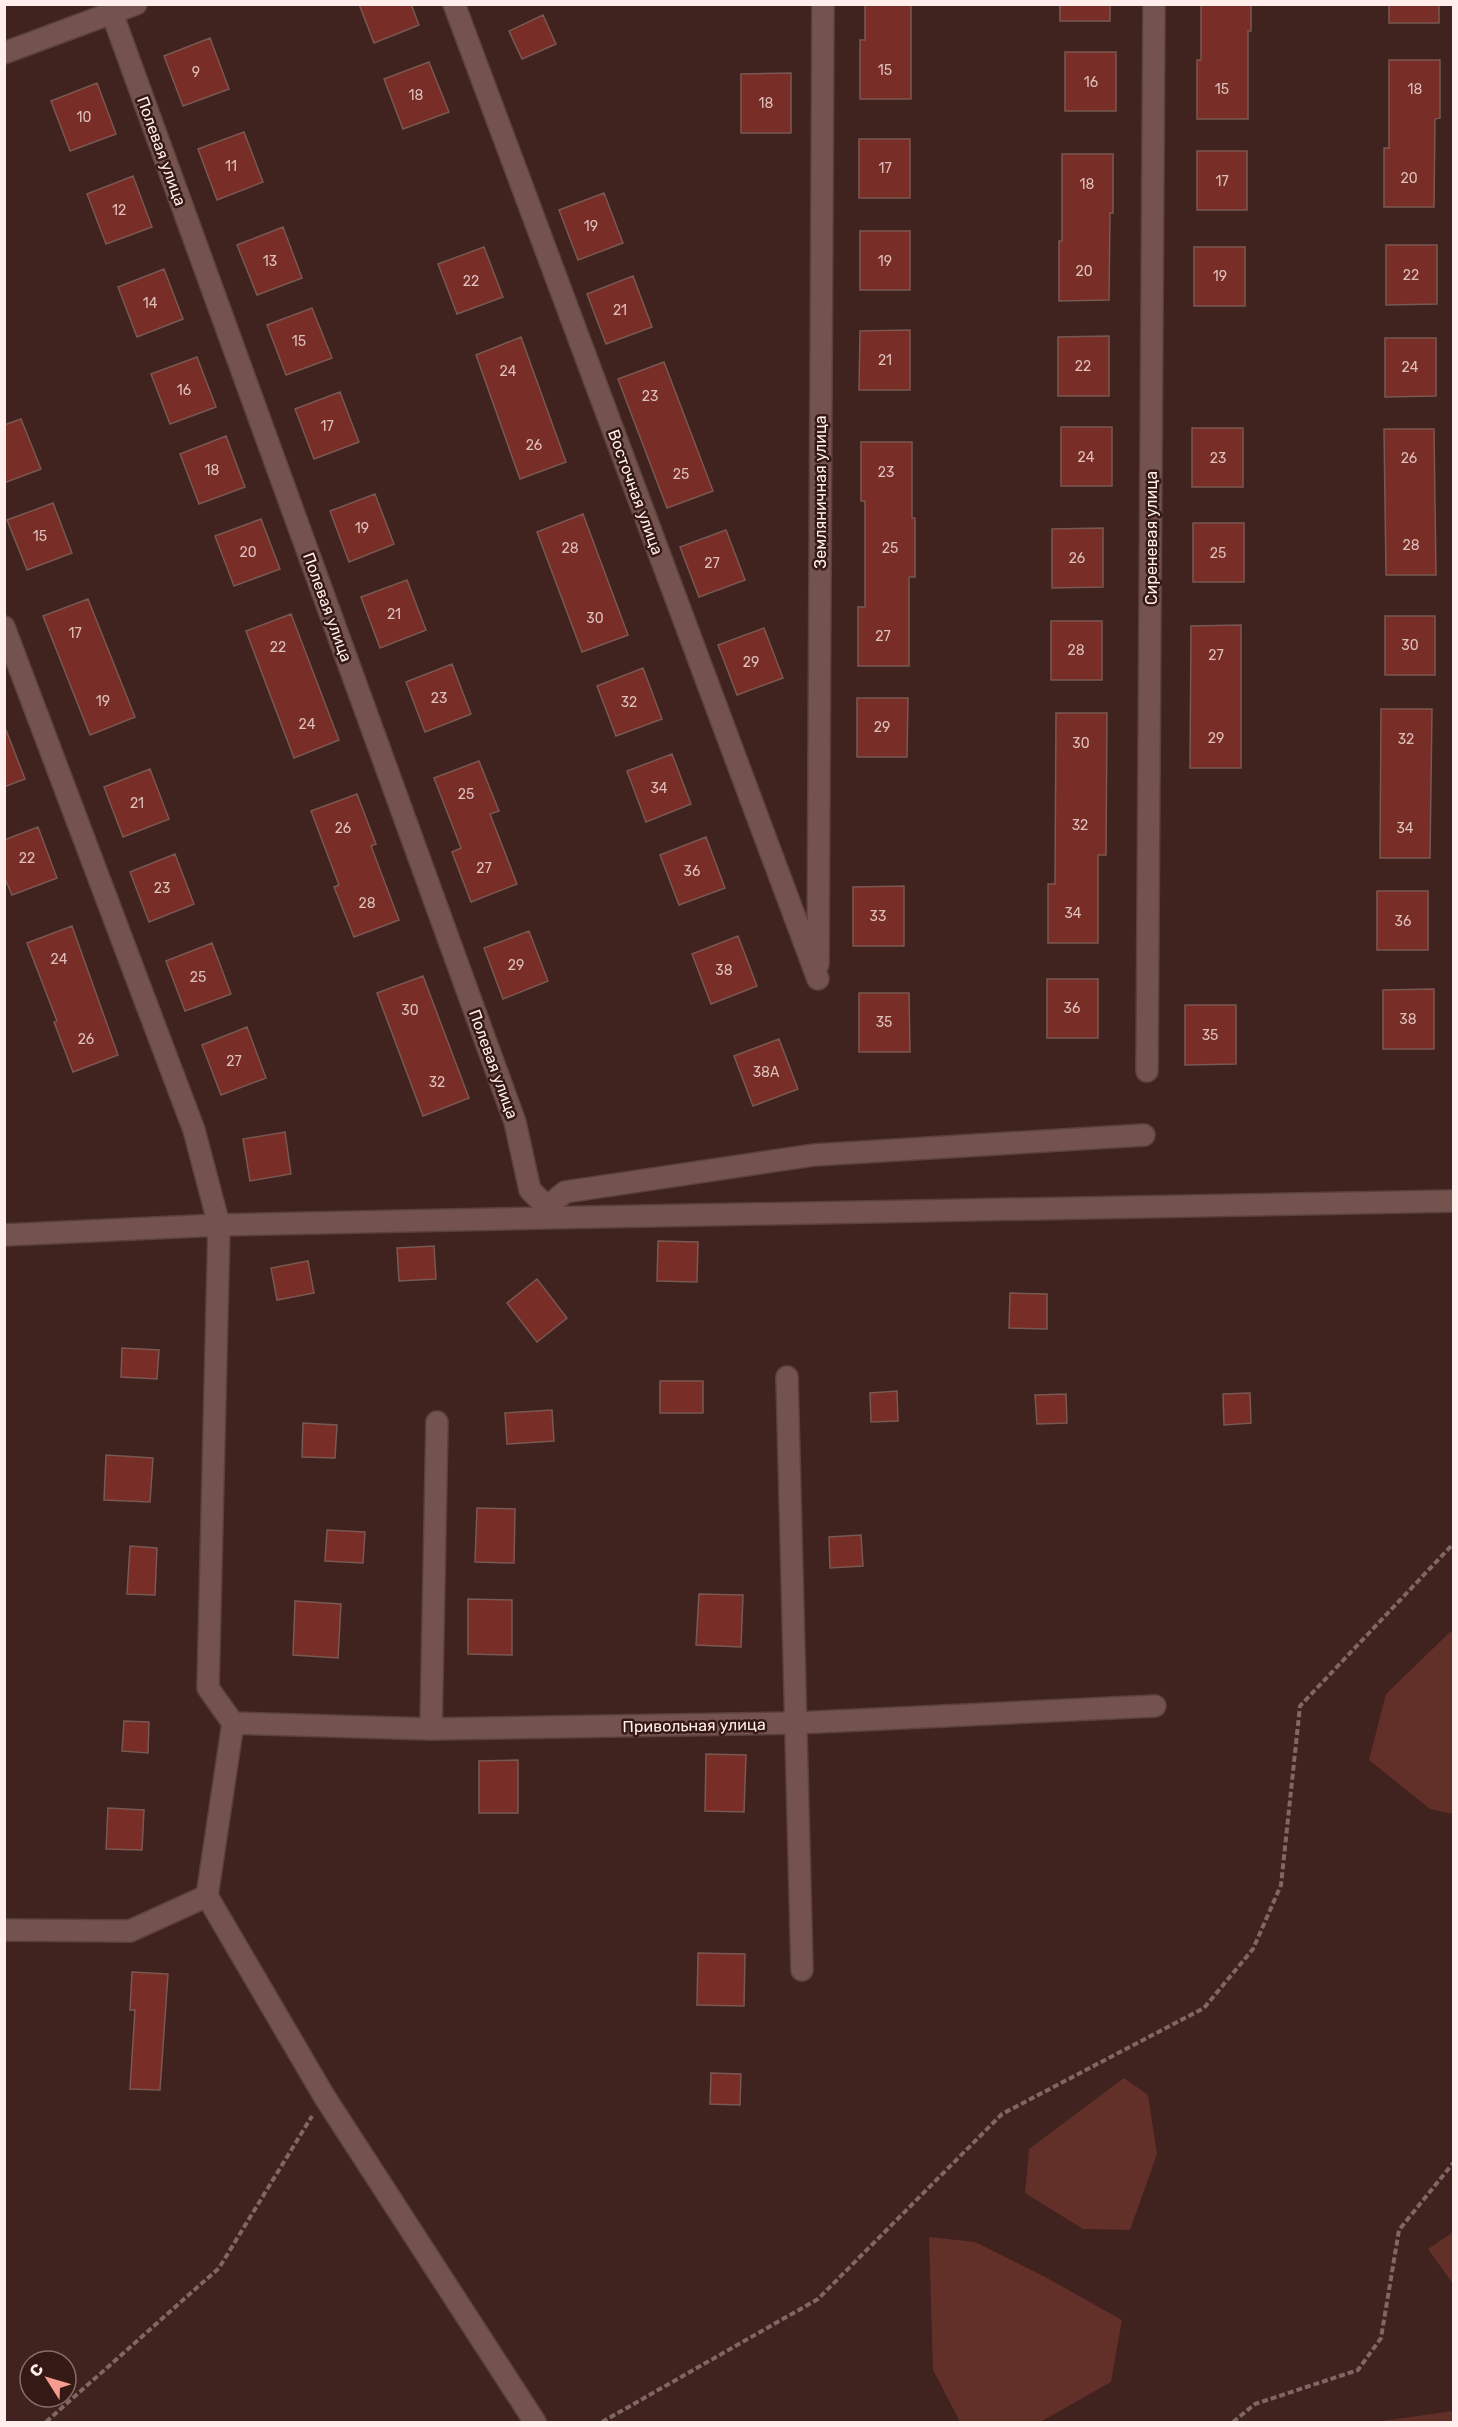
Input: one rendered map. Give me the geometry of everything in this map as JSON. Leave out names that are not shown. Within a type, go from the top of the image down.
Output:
[{"type":"street","points":[[4,53],[112,9],[135,4]]},
{"type":"street","name":"Восточная улица","points":[[454,4],[818,979]]},
{"type":"street","name":"Земляничная улица","points":[[818,979],[823,4]]},
{"type":"street","name":"Сиреневая улица","points":[[1147,1071],[1154,4]]},
{"type":"street","name":"Полевая улица","points":[[112,9],[515,1122],[530,1190],[544,1212]]},
{"type":"street","points":[[4,627],[194,1131],[219,1225],[208,1688],[233,1723],[207,1896],[324,2096],[535,2422]]},
{"type":"street","points":[[544,1212],[565,1192],[813,1155],[1144,1135]]},
{"type":"street","points":[[4,1235],[544,1212],[1454,1200]]},
{"type":"street","points":[[787,1377],[802,1970]]},
{"type":"street","points":[[431,1729],[437,1422]]},
{"type":"street","name":"Привольная улица","points":[[233,1723],[431,1729],[796,1723],[1155,1706]]},
{"type":"street","points":[[4,1930],[130,1931],[207,1896]]},
{"type":"path","points":[[602,2422],[818,2299],[1002,2114],[1204,2008],[1253,1949],[1281,1885],[1300,1706],[1454,1543]]},
{"type":"path","points":[[46,2422],[219,2268],[324,2096]]},
{"type":"path","points":[[1233,2422],[1255,2404],[1358,2370],[1381,2338],[1399,2230],[1454,2162]]},
{"type":"shaded area","points":[[1450,1632],[1454,1632],[1453,1814],[1430,1809],[1369,1760],[1386,1694]]},
{"type":"shaded area","points":[[1124,2078],[1148,2095],[1157,2154],[1130,2230],[1083,2229],[1025,2193],[1029,2149]]},
{"type":"shaded area","points":[[1453,2232],[1453,2284],[1428,2249]]},
{"type":"shaded area","points":[[929,2237],[975,2242],[1047,2278],[1122,2320],[1111,2382],[1042,2421],[960,2422],[933,2370]]},
{"type":"shaded area","points":[[1453,2411],[1453,2422],[1375,2422]]},
{"type":"building","points":[[359,4],[411,4],[419,25],[374,43]]},
{"type":"building","points":[[865,4],[911,4],[911,99],[860,99],[860,40],[865,40]]},
{"type":"building","points":[[1060,4],[1110,4],[1110,21],[1060,21]]},
{"type":"building","points":[[1201,4],[1251,4],[1251,31],[1248,31],[1248,119],[1197,119],[1197,60],[1201,60]]},
{"type":"building","points":[[1389,4],[1439,4],[1439,23],[1389,23]]},
{"type":"building","points":[[543,15],[556,44],[522,59],[509,31]]},
{"type":"building","points":[[210,38],[229,89],[183,106],[164,56]]},
{"type":"building","points":[[1065,52],[1116,52],[1116,111],[1065,111]]},
{"type":"building","points":[[1389,60],[1440,60],[1440,118],[1435,119],[1434,207],[1384,207],[1384,148],[1389,148]]},
{"type":"building","points":[[429,62],[449,112],[403,129],[384,79]]},
{"type":"building","points":[[791,73],[791,133],[741,133],[741,74]]},
{"type":"building","points":[[97,83],[116,134],[70,151],[51,101]]},
{"type":"building","points":[[244,132],[263,182],[217,200],[198,149]]},
{"type":"building","points":[[859,139],[910,139],[910,198],[859,198]]},
{"type":"building","points":[[1197,151],[1247,151],[1247,210],[1197,210]]},
{"type":"building","points":[[1062,154],[1113,154],[1109,300],[1059,301]]},
{"type":"building","points":[[133,176],[152,227],[106,244],[87,194]]},
{"type":"building","points":[[604,193],[623,243],[578,260],[559,210]]},
{"type":"building","points":[[283,227],[302,278],[257,295],[237,245]]},
{"type":"building","points":[[860,231],[910,231],[910,290],[860,290]]},
{"type":"building","points":[[1386,245],[1437,245],[1437,304],[1386,305]]},
{"type":"building","points":[[484,247],[503,297],[457,314],[438,264]]},
{"type":"building","points":[[1194,247],[1245,247],[1245,306],[1194,306]]},
{"type":"building","points":[[164,269],[183,319],[137,337],[118,287]]},
{"type":"building","points":[[633,276],[652,327],[606,344],[587,294]]},
{"type":"building","points":[[312,308],[332,358],[286,375],[267,325]]},
{"type":"building","points":[[910,330],[910,390],[859,390],[860,331]]},
{"type":"building","points":[[1109,336],[1109,396],[1058,396],[1058,337]]},
{"type":"building","points":[[521,337],[566,462],[520,479],[476,355]]},
{"type":"building","points":[[1385,338],[1436,338],[1436,396],[1385,397]]},
{"type":"building","points":[[197,357],[216,407],[170,424],[151,374]]},
{"type":"building","points":[[664,362],[713,491],[667,508],[618,379]]},
{"type":"building","points":[[340,392],[359,442],[314,459],[295,409]]},
{"type":"building","points":[[21,419],[41,469],[4,483],[4,425]]},
{"type":"building","points":[[1061,427],[1112,427],[1112,486],[1061,486]]},
{"type":"building","points":[[1192,428],[1243,428],[1243,487],[1192,487]]},
{"type":"building","points":[[1384,429],[1434,429],[1436,575],[1386,575]]},
{"type":"building","points":[[226,436],[245,487],[199,504],[180,454]]},
{"type":"building","points":[[861,442],[912,442],[915,577],[909,577],[909,666],[858,666],[858,607],[865,607],[865,501],[861,501]]},
{"type":"building","points":[[375,494],[394,544],[349,562],[330,511]]},
{"type":"building","points":[[53,503],[72,553],[27,570],[7,520]]},
{"type":"building","points":[[583,514],[628,635],[582,652],[537,532]]},
{"type":"building","points":[[261,519],[280,569],[234,586],[215,536]]},
{"type":"building","points":[[1193,523],[1244,523],[1244,582],[1193,582]]},
{"type":"building","points":[[1103,528],[1103,587],[1052,588],[1052,529]]},
{"type":"building","points":[[726,530],[745,580],[699,597],[680,547]]},
{"type":"building","points":[[407,580],[426,630],[380,648],[361,597]]},
{"type":"building","points":[[88,599],[135,717],[90,735],[43,616]]},
{"type":"building","points":[[291,614],[339,740],[294,758],[246,631]]},
{"type":"building","points":[[1385,616],[1435,616],[1435,675],[1385,675]]},
{"type":"building","points":[[1051,621],[1102,621],[1102,680],[1051,680]]},
{"type":"building","points":[[1241,625],[1241,768],[1190,768],[1191,626]]},
{"type":"building","points":[[764,628],[783,678],[737,695],[718,645]]},
{"type":"building","points":[[452,664],[471,714],[425,732],[406,682]]},
{"type":"building","points":[[643,668],[662,719],[616,736],[597,686]]},
{"type":"building","points":[[857,698],[908,698],[907,757],[857,757]]},
{"type":"building","points":[[1381,709],[1432,709],[1430,858],[1380,858]]},
{"type":"building","points":[[1056,713],[1107,713],[1106,855],[1098,855],[1098,943],[1048,943],[1048,884],[1055,884]]},
{"type":"building","points":[[6,730],[25,779],[4,787],[4,731]]},
{"type":"building","points":[[672,754],[691,804],[646,822],[627,771]]},
{"type":"building","points":[[479,761],[499,811],[490,814],[517,884],[471,902],[452,852],[461,848],[434,778]]},
{"type":"building","points":[[150,769],[169,819],[123,837],[104,787]]},
{"type":"building","points":[[357,794],[376,844],[371,846],[399,920],[354,937],[334,887],[339,885],[311,811]]},
{"type":"building","points":[[38,827],[57,878],[12,895],[4,876],[4,840]]},
{"type":"building","points":[[706,837],[725,888],[679,905],[660,855]]},
{"type":"building","points":[[175,854],[194,904],[149,922],[130,872]]},
{"type":"building","points":[[904,886],[904,946],[853,946],[853,887]]},
{"type":"building","points":[[1377,891],[1428,891],[1428,950],[1377,950]]},
{"type":"building","points":[[72,926],[118,1055],[73,1072],[54,1022],[57,1021],[27,943]]},
{"type":"building","points":[[529,931],[548,981],[503,999],[484,948]]},
{"type":"building","points":[[738,936],[757,986],[711,1004],[692,954]]},
{"type":"building","points":[[212,943],[231,994],[185,1011],[166,961]]},
{"type":"building","points":[[423,976],[469,1098],[423,1116],[377,993]]},
{"type":"building","points":[[1047,979],[1098,979],[1098,1038],[1047,1038]]},
{"type":"building","points":[[1434,989],[1434,1049],[1383,1049],[1383,990]]},
{"type":"building","points":[[859,993],[909,993],[910,1052],[859,1052]]},
{"type":"building","points":[[1185,1005],[1236,1005],[1236,1064],[1185,1065]]},
{"type":"building","points":[[247,1027],[266,1078],[221,1095],[202,1045]]},
{"type":"building","points":[[779,1039],[798,1089],[753,1106],[734,1056]]},
{"type":"building","points":[[285,1132],[291,1174],[250,1181],[243,1139]]},
{"type":"building","points":[[658,1241],[698,1242],[697,1282],[657,1281]]},
{"type":"building","points":[[434,1246],[436,1279],[399,1281],[397,1248]]},
{"type":"building","points":[[308,1261],[314,1293],[277,1300],[271,1268]]},
{"type":"building","points":[[537,1279],[567,1318],[537,1342],[507,1303]]},
{"type":"building","points":[[1010,1293],[1047,1294],[1047,1329],[1009,1328]]},
{"type":"building","points":[[122,1348],[159,1350],[157,1379],[121,1377]]},
{"type":"building","points":[[660,1381],[703,1381],[703,1413],[660,1413]]},
{"type":"building","points":[[897,1391],[898,1421],[871,1422],[870,1393]]},
{"type":"building","points":[[1250,1393],[1251,1423],[1224,1425],[1223,1394]]},
{"type":"building","points":[[1066,1394],[1067,1423],[1037,1424],[1035,1395]]},
{"type":"building","points":[[552,1410],[554,1441],[507,1444],[505,1413]]},
{"type":"building","points":[[303,1423],[337,1425],[335,1458],[302,1457]]},
{"type":"building","points":[[106,1455],[153,1458],[150,1502],[104,1500]]},
{"type":"building","points":[[477,1508],[515,1509],[514,1563],[475,1562]]},
{"type":"building","points":[[327,1530],[365,1532],[363,1563],[325,1561]]},
{"type":"building","points":[[861,1535],[863,1566],[830,1568],[829,1537]]},
{"type":"building","points":[[130,1546],[157,1548],[155,1595],[127,1594]]},
{"type":"building","points":[[699,1594],[743,1595],[741,1647],[696,1645]]},
{"type":"building","points":[[468,1599],[512,1600],[512,1655],[468,1654]]},
{"type":"building","points":[[295,1601],[341,1604],[338,1658],[293,1655]]},
{"type":"building","points":[[124,1721],[149,1722],[148,1753],[122,1751]]},
{"type":"building","points":[[706,1754],[746,1755],[744,1812],[705,1811]]},
{"type":"building","points":[[518,1760],[518,1813],[479,1813],[479,1761]]},
{"type":"building","points":[[108,1808],[144,1810],[142,1850],[106,1849]]},
{"type":"building","points":[[698,1953],[745,1954],[744,2006],[697,2005]]},
{"type":"building","points":[[132,1972],[168,1974],[160,2090],[130,2089],[135,2010],[130,2010]]},
{"type":"building","points":[[711,2073],[741,2074],[740,2105],[710,2104]]}]
